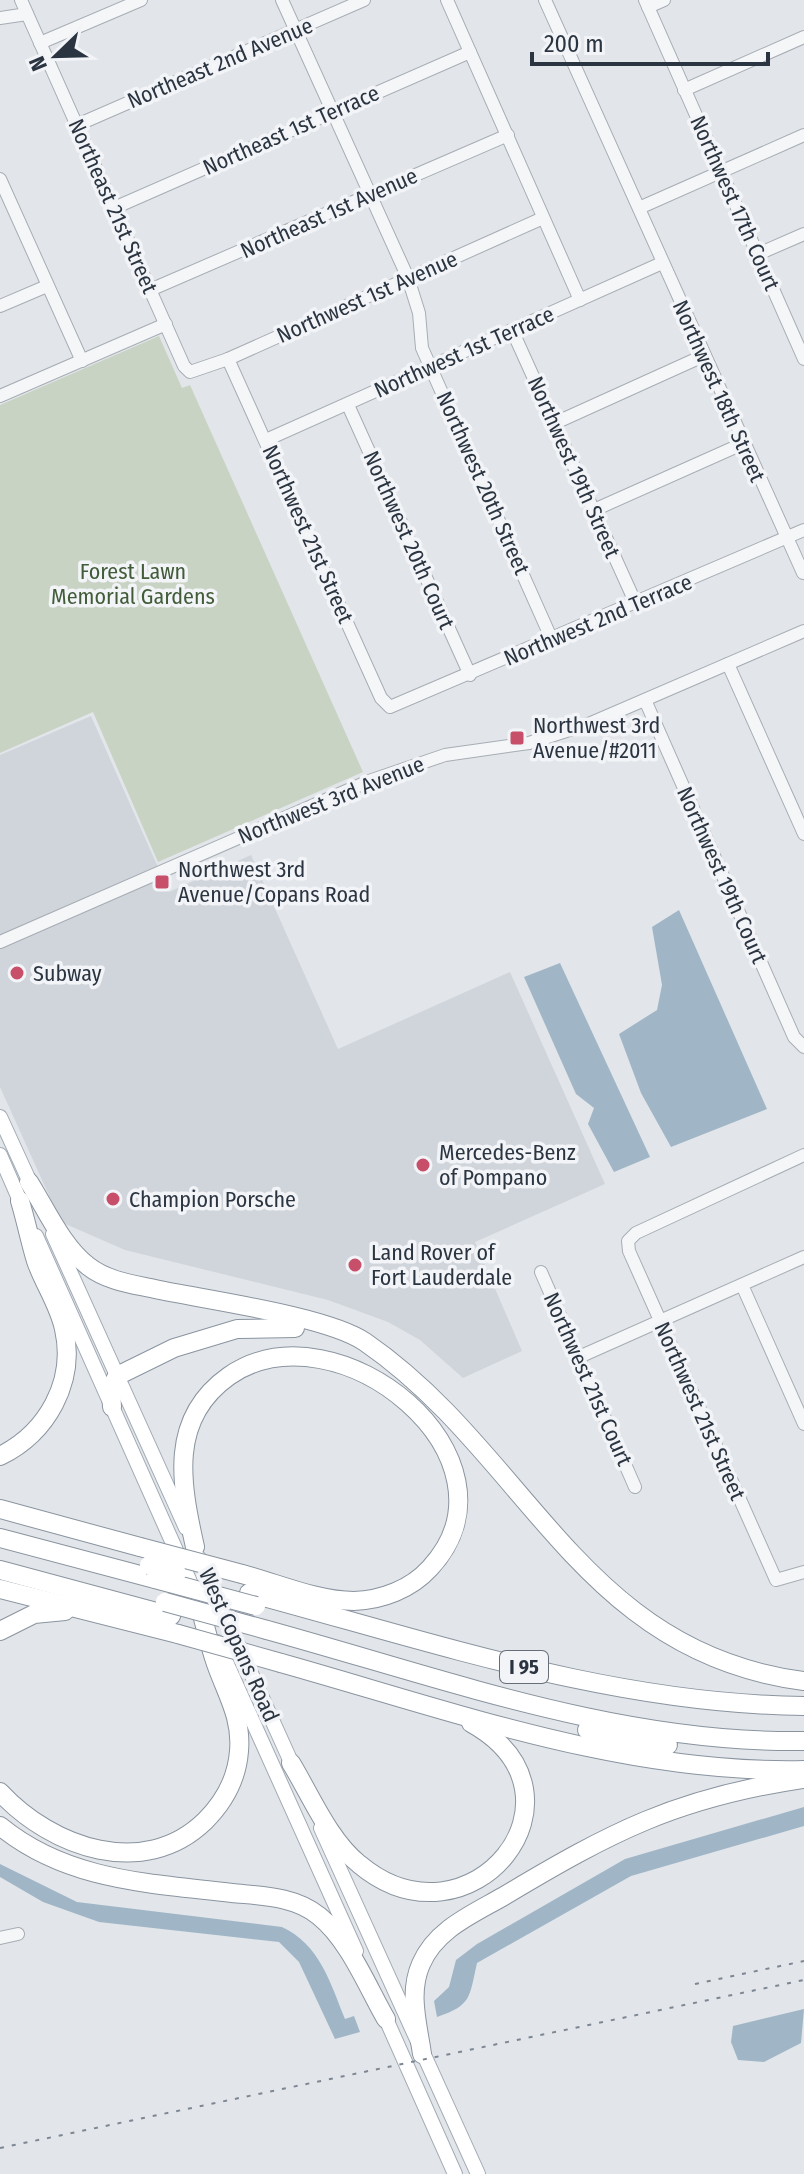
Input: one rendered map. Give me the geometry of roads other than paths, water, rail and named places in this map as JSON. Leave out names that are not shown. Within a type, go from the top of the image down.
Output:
[{"type":"highway","points":[[29,1182],[73,1251],[104,1275],[338,1329],[362,1340],[436,1399],[579,1563],[624,1606],[660,1630],[712,1656],[760,1672],[804,1681]]},
{"type":"highway","points":[[0,1456],[22,1443],[45,1419],[61,1388],[67,1361],[64,1327],[36,1262],[20,1201]]},
{"type":"highway","points":[[112,1407],[111,1388],[117,1376],[193,1341],[250,1328],[324,1332],[391,1361]]},
{"type":"highway","points":[[0,1509],[347,1600],[383,1597],[413,1583],[442,1553],[456,1520],[456,1476],[442,1443],[399,1396],[348,1367],[295,1355],[249,1365],[211,1391],[195,1415],[184,1440],[181,1479],[195,1547]]},
{"type":"highway","name":"I 95","points":[[0,1526],[252,1599],[606,1687],[705,1702],[804,1706]]},
{"type":"highway","points":[[0,1538],[152,1572]]},
{"type":"highway","points":[[0,1558],[168,1609]]},
{"type":"highway","name":"I 95","points":[[0,1570],[270,1636],[599,1733],[701,1749],[804,1753]]},
{"type":"highway","points":[[0,1589],[178,1634],[553,1740],[629,1756],[715,1767],[804,1770]]},
{"type":"highway","points":[[252,1599],[606,1700],[691,1713],[804,1718]]},
{"type":"highway","points":[[0,1792],[50,1831],[83,1846],[116,1853],[165,1847],[204,1822],[231,1783],[240,1734],[235,1706],[216,1665],[198,1600]]},
{"type":"highway","points":[[0,1631],[40,1613],[68,1612],[110,1617]]},
{"type":"highway","points":[[270,1636],[596,1720],[697,1736],[804,1741]]},
{"type":"highway","points":[[291,1763],[340,1844],[370,1873],[417,1890],[443,1891],[475,1883],[499,1866],[514,1846],[523,1820],[523,1787],[514,1763],[497,1741],[440,1708]]},
{"type":"highway","points":[[422,2054],[415,1985],[423,1960],[446,1931],[593,1843],[636,1822],[714,1795],[804,1779]]},
{"type":"highway","points":[[0,1826],[44,1855],[95,1875],[271,1897],[302,1905],[332,1928],[386,2019]]},
{"type":"main road","name":"West Copans Road","points":[[0,1117],[478,2174]]},
{"type":"main road","name":"West Copans Road","points":[[0,1155],[455,2174]]},
{"type":"main road","points":[[428,2114],[443,2130],[465,2174]]},
{"type":"street","name":"Northeast 21st Street","points":[[21,0],[166,324]]},
{"type":"street","points":[[40,43],[141,0]]},
{"type":"street","name":"Northwest 20th Street","points":[[282,0],[408,278],[419,313],[422,348],[552,640]]},
{"type":"street","name":"Northeast 2nd Avenue","points":[[77,125],[364,0]]},
{"type":"street","points":[[447,0],[580,300]]},
{"type":"street","name":"Northwest 18th Street","points":[[545,0],[742,444],[803,573]]},
{"type":"street","points":[[646,3],[664,0]]},
{"type":"street","name":"Northwest 17th Court","points":[[646,3],[758,254],[799,334],[804,359]]},
{"type":"street","points":[[0,18],[27,14]]},
{"type":"street","points":[[684,90],[804,37]]},
{"type":"street","name":"Northeast 1st Terrace","points":[[114,208],[470,52]]},
{"type":"street","name":"Northeast 1st Avenue","points":[[150,290],[508,135]]},
{"type":"street","points":[[639,208],[804,135]]},
{"type":"street","points":[[0,179],[5,206],[82,361]]},
{"type":"street","name":"Northwest 1st Avenue","points":[[166,324],[184,366],[190,372],[228,359],[543,218]]},
{"type":"street","points":[[758,254],[804,234]]},
{"type":"street","name":"Northwest 1st Terrace","points":[[266,440],[662,263]]},
{"type":"street","points":[[0,306],[47,286]]},
{"type":"street","points":[[0,396],[166,324]]},
{"type":"street","name":"Northwest 19th Street","points":[[512,330],[636,604]]},
{"type":"street","points":[[555,423],[703,356]]},
{"type":"street","name":"Northwest 21st Street","points":[[228,359],[381,698],[390,707]]},
{"type":"street","name":"Northwest 20th Court","points":[[348,405],[470,675]]},
{"type":"street","points":[[594,510],[742,444]]},
{"type":"street","name":"Northwest 2nd Terrace","points":[[390,707],[804,530]]},
{"type":"street","name":"Northwest 3rd Avenue","points":[[0,942],[380,777],[445,755],[529,743],[591,723],[804,631]]},
{"type":"street","points":[[728,664],[804,834]]},
{"type":"street","name":"Northwest 19th Court","points":[[645,700],[794,1037],[804,1047]]},
{"type":"street","name":"Northwest 21st Street","points":[[804,1155],[636,1233],[628,1241],[629,1251],[776,1580],[804,1572]]},
{"type":"street","points":[[579,1357],[804,1257]]},
{"type":"street","name":"Northwest 21st Court","points":[[541,1272],[635,1487]]},
{"type":"street","points":[[742,1285],[804,1424]]},
{"type":"street","points":[[0,1938],[18,1934]]},
{"type":"water","points":[[679,910],[767,1109],[671,1147],[641,1093],[619,1034],[657,1010],[662,985],[652,927]]},
{"type":"water","points":[[560,963],[650,1157],[614,1172],[588,1124],[594,1108],[576,1094],[524,977]]},
{"type":"water","points":[[804,1807],[804,1826],[631,1876],[477,1963],[467,1999],[457,2008],[437,2017],[434,2001],[449,1987],[456,1960],[477,1944],[625,1859]]},
{"type":"water","points":[[0,1864],[77,1902],[282,1927],[315,1954],[345,2019],[354,2016],[360,2032],[335,2039],[299,1962],[279,1942],[99,1922],[43,1902],[0,1877]]},
{"type":"water","points":[[804,2009],[801,2043],[764,2062],[738,2060],[731,2042],[733,2026]]},
{"type":"railway","points":[[695,1984],[804,1961]]},
{"type":"railway","points":[[0,2148],[804,1980]]},
{"type":"place","name":"Northwest 3rd Avenue/#2011","points":[[517,738]]},
{"type":"place","name":"Northwest 3rd Avenue/Copans Road","points":[[162,882]]},
{"type":"place","name":"Subway","points":[[17,973]]},
{"type":"place","name":"Mercedes-Benz of Pompano","points":[[423,1165]]},
{"type":"place","name":"Champion Porsche","points":[[113,1199]]},
{"type":"place","name":"Land Rover of Fort Lauderdale","points":[[355,1265]]},
{"type":"park label","name":"Forest Lawn Memorial Gardens","points":[[133,584]]}]
